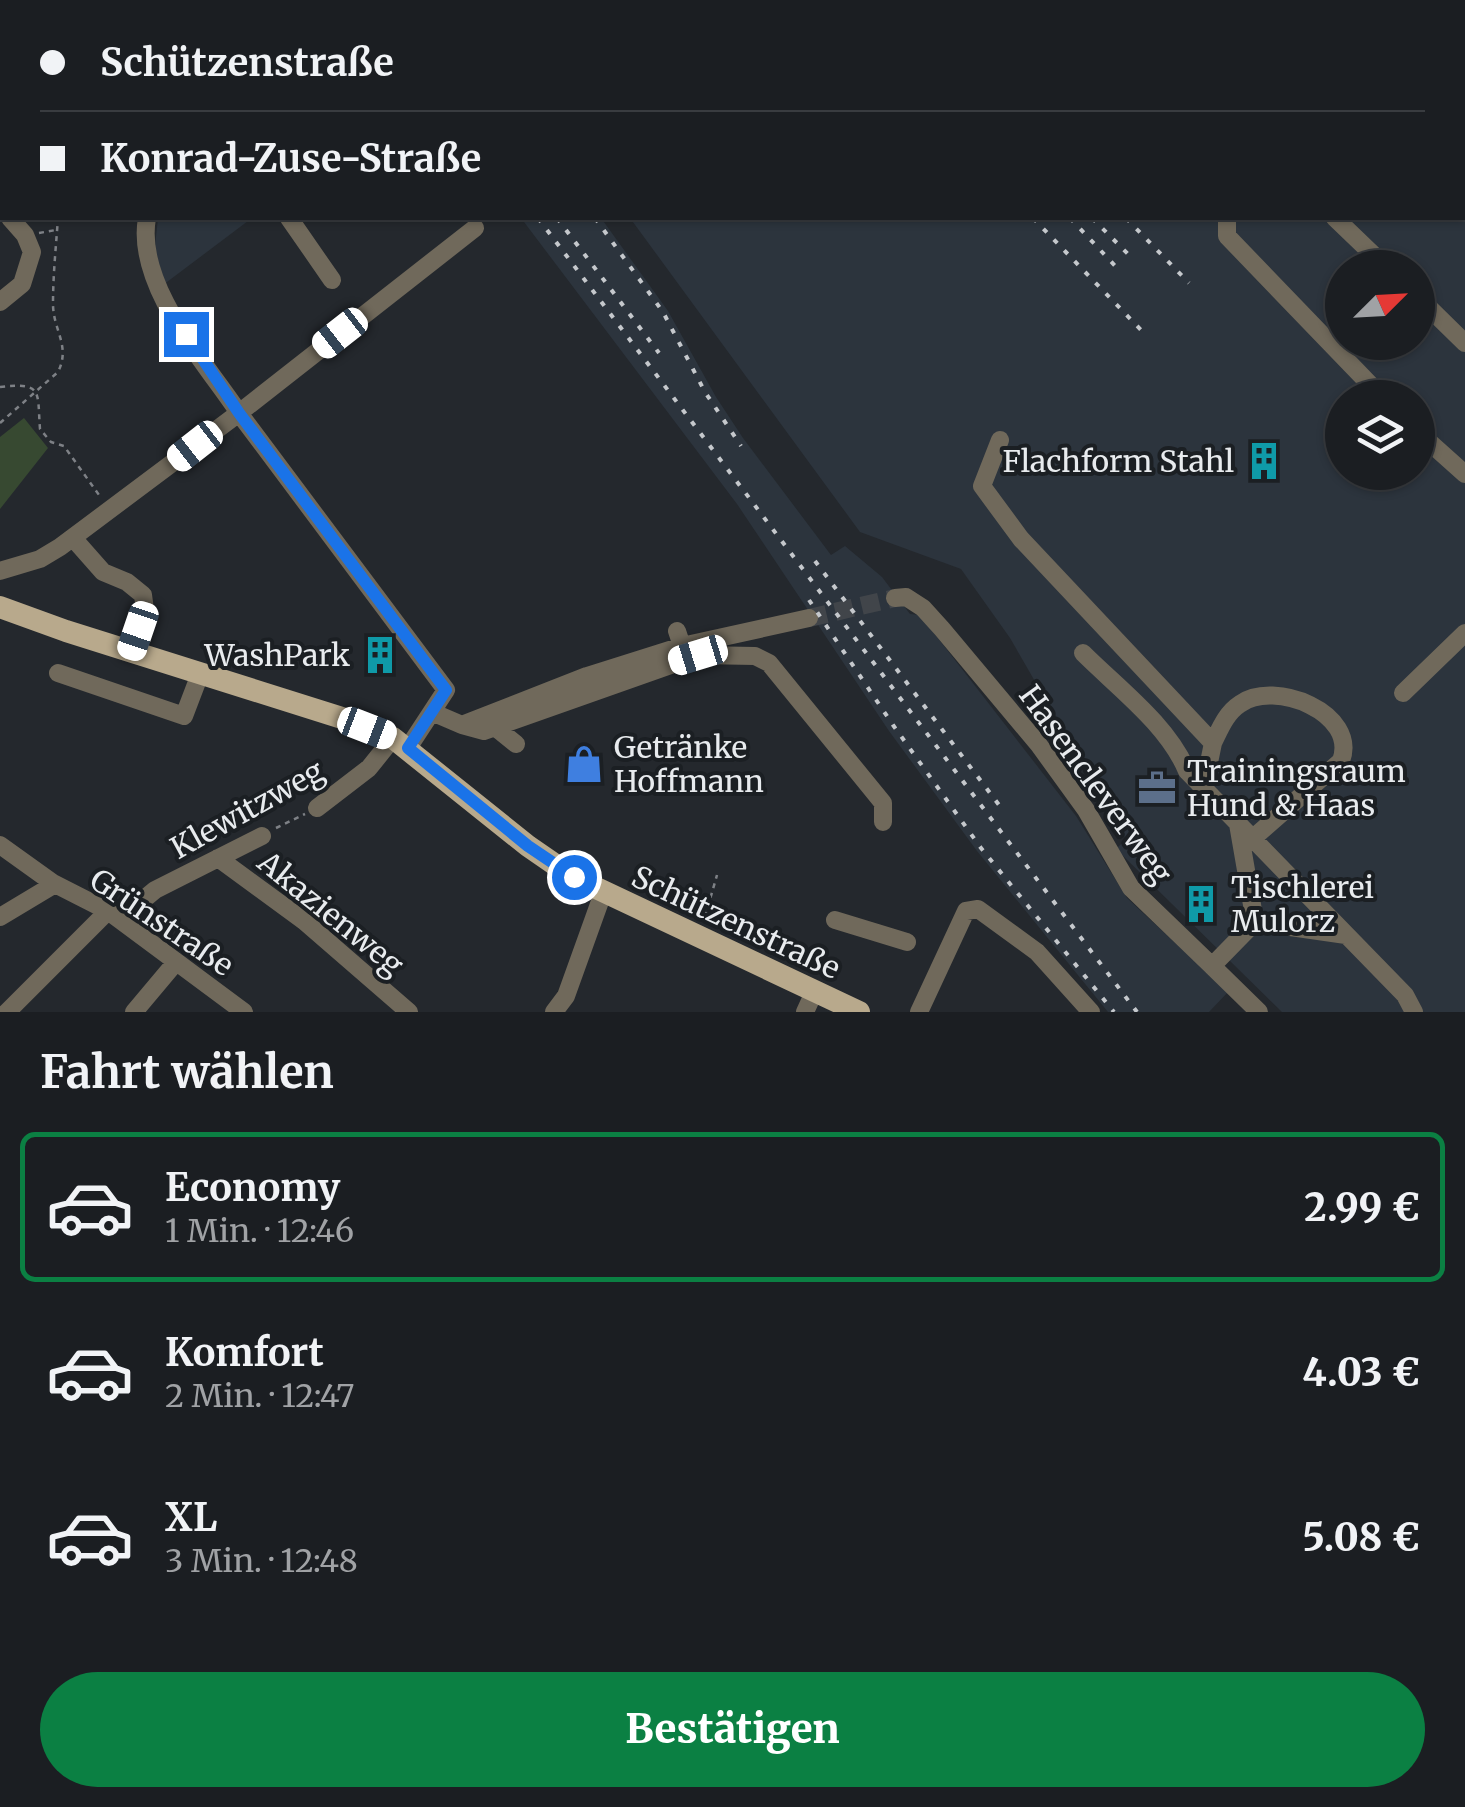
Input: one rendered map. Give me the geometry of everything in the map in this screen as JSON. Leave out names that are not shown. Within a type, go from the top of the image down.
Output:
[{"type":"main road","name":"Schützenstraße","points":[[0,607],[342,718],[400,743],[528,846],[603,893],[699,939],[810,1001],[859,1012]]},
{"type":"street","points":[[0,302],[22,284],[32,252],[25,235],[12,220]]},
{"type":"street","points":[[147,220],[146,241],[160,294],[239,413],[446,690],[434,713],[400,743]]},
{"type":"street","points":[[290,220],[332,280]]},
{"type":"street","points":[[1227,220],[1227,236],[1366,380]]},
{"type":"street","points":[[1338,220],[1369,250]]},
{"type":"street","points":[[0,571],[40,559],[73,538],[476,228]]},
{"type":"street","points":[[1435,312],[1463,336]]},
{"type":"street","points":[[1000,440],[982,486],[1021,539],[1213,744]]},
{"type":"street","points":[[1435,447],[1465,474]]},
{"type":"street","points":[[73,538],[93,563],[143,595],[146,610],[131,652]]},
{"type":"street","name":"Hasencleverweg","points":[[895,598],[906,597],[942,628],[1086,810],[1131,888],[1259,1012]]},
{"type":"street","points":[[462,724],[679,639],[810,618]]},
{"type":"street","points":[[1404,694],[1465,633]]},
{"type":"street","points":[[1083,653],[1166,736],[1187,771],[1405,996],[1414,1012]]},
{"type":"street","points":[[434,713],[484,731],[698,655],[755,656],[769,663],[883,804],[884,822]]},
{"type":"street","points":[[58,673],[184,716],[200,674]]},
{"type":"street","points":[[1204,787],[1213,744],[1224,720],[1236,706],[1263,694],[1279,694],[1330,718],[1345,744],[1341,761],[1252,839]]},
{"type":"street","points":[[494,727],[516,744]]},
{"type":"street","name":"Klewitzweg","points":[[317,808],[400,743]]},
{"type":"street","points":[[1238,824],[1255,922]]},
{"type":"street","name":"Klewitzweg","points":[[7,1012],[114,915],[262,836]]},
{"type":"street","name":"Grünstraße","points":[[0,845],[55,884],[114,915],[244,1012]]},
{"type":"street","name":"Akazienweg","points":[[218,858],[304,921],[408,1012]]},
{"type":"street","points":[[0,917],[55,884]]},
{"type":"street","points":[[554,1012],[566,996],[603,893]]},
{"type":"street","points":[[921,1012],[966,911],[978,909],[1037,952],[1092,1012]]},
{"type":"street","points":[[835,920],[906,942]]},
{"type":"street","points":[[1212,966],[1255,922]]},
{"type":"street","points":[[1255,922],[1346,935]]},
{"type":"street","points":[[134,1012],[176,962]]},
{"type":"path","points":[[0,423],[58,372],[64,360],[52,309],[58,220]]},
{"type":"path","points":[[0,387],[24,384],[36,392],[40,401],[40,429],[51,442],[64,446],[110,510]]},
{"type":"path","name":"Klewitzweg","points":[[262,836],[317,808]]},
{"type":"path","points":[[699,939],[717,875]]},
{"type":"shaded area","points":[[158,220],[249,220],[163,285],[155,246]]},
{"type":"shaded area","points":[[523,220],[602,220],[668,311],[743,438],[831,555],[845,546],[882,577],[910,614],[920,615],[1076,816],[1127,898],[1228,992],[1209,1012],[1108,1012],[977,851],[889,731],[737,504]]},
{"type":"shaded area","points":[[631,220],[1465,220],[1465,1012],[1282,1012],[1116,849],[1126,839],[1010,638],[961,569],[860,532]]},
{"type":"green space","points":[[24,418],[48,448],[0,509],[0,437]]},
{"type":"tunnel","points":[[809,618],[895,598]]},
{"type":"railway","points":[[540,220],[1137,1012]]},
{"type":"railway","points":[[559,220],[659,353]]},
{"type":"railway","points":[[596,220],[663,312],[705,392],[741,446]]},
{"type":"railway","points":[[1035,220],[1141,330]]},
{"type":"railway","points":[[1072,220],[1119,270]]},
{"type":"railway","points":[[1094,220],[1132,258]]},
{"type":"railway","points":[[1128,220],[1189,283]]},
{"type":"railway","points":[[815,561],[999,805]]},
{"type":"railway","points":[[809,600],[981,848],[1114,1012]]},
{"type":"place","name":"Flachform Stahl","points":[[1264,461]]},
{"type":"place","name":"WashPark","points":[[380,655]]},
{"type":"place","name":"Getränke Hoffmann","points":[[584,764]]},
{"type":"place","name":"Trainingsraum Hund & Haas","points":[[1157,788]]},
{"type":"place","name":"Tischlerei Mulorz","points":[[1201,904]]},
{"type":"route","points":[[186,334],[239,413],[422,652],[446,690],[408,748],[528,846],[574,877]]}]
